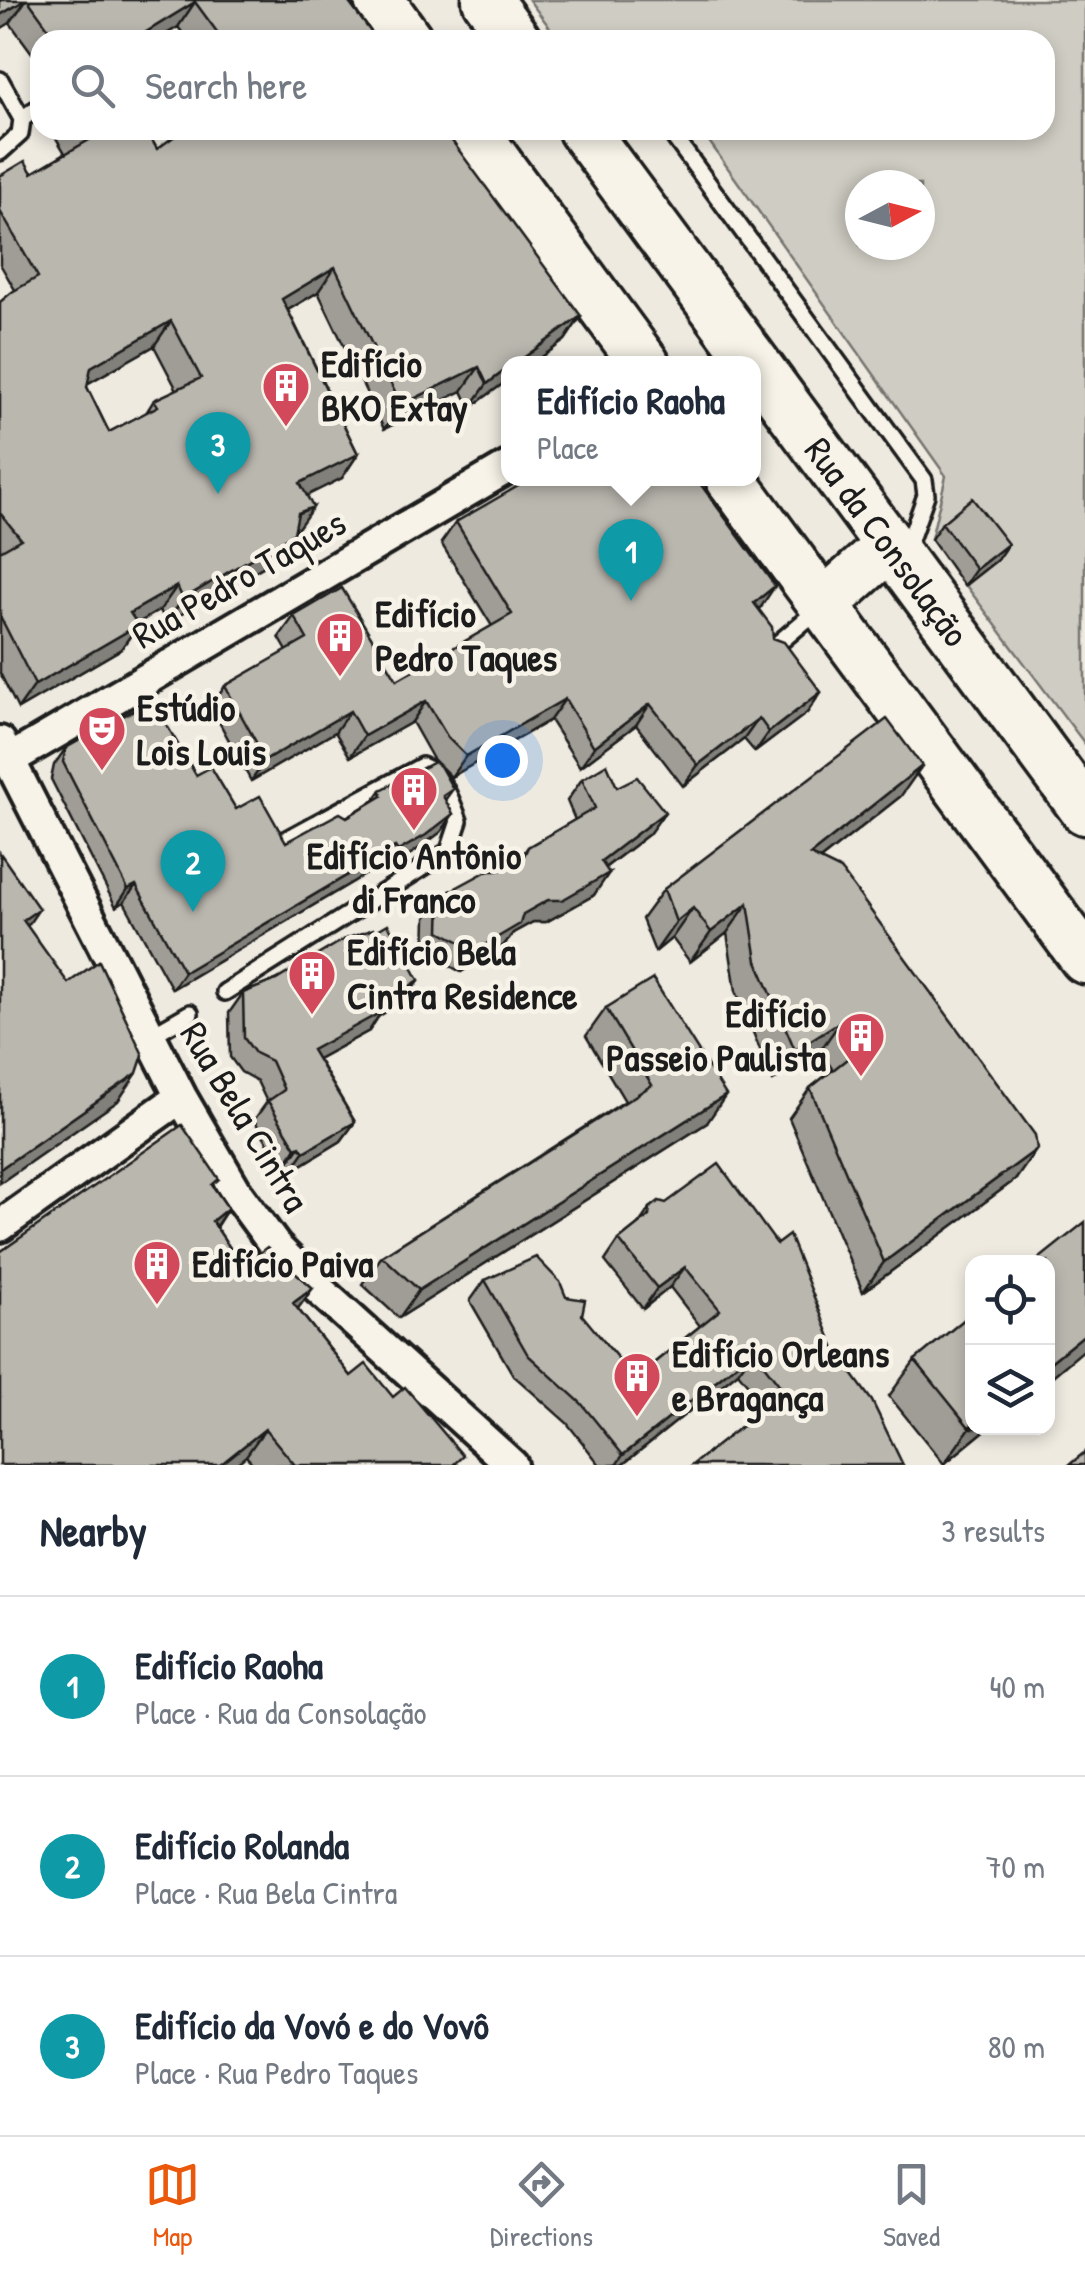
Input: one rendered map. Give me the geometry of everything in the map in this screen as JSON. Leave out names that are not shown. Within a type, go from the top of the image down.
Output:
[{"type":"main road","points":[[380,0],[401,30]]},
{"type":"main road","points":[[487,0],[509,30]]},
{"type":"main road","points":[[480,140],[639,356]]},
{"type":"main road","name":"Rua da Consolação","points":[[590,140],[750,356]]},
{"type":"main road","name":"Rua da Consolação","points":[[761,371],[1085,810]]},
{"type":"main road","points":[[736,486],[1085,959]]},
{"type":"main road","points":[[824,604],[896,553]]},
{"type":"street","name":"Rua Pedro Taques","points":[[5,751],[501,471]]},
{"type":"street","name":"Rua Bela Cintra","points":[[5,751],[181,1097],[238,1195],[276,1247],[512,1465]]},
{"type":"street","points":[[0,1226],[181,1097]]},
{"type":"lane","points":[[0,80],[22,120],[20,134],[0,152]]},
{"type":"lane","points":[[22,120],[30,114]]},
{"type":"lane","points":[[676,140],[924,480],[926,495],[896,553]]},
{"type":"lane","points":[[768,652],[824,604]]},
{"type":"lane","points":[[226,992],[449,851],[459,821],[450,796],[431,770],[422,766],[287,839]]},
{"type":"lane","points":[[150,1036],[190,1014]]},
{"type":"shaded area","points":[[529,0],[1085,0],[1085,744],[931,539],[946,476],[708,140],[1055,140],[1055,30],[552,30]]},
{"type":"building","points":[[0,0],[25,0],[0,15]]},
{"type":"building","points":[[28,0],[347,0],[370,30],[216,30],[195,2],[149,30],[50,30]]},
{"type":"building","points":[[89,140],[152,140],[157,149],[169,140],[451,140],[581,316],[526,356],[501,356],[501,373],[487,384],[479,367],[401,405],[335,267],[282,299],[358,454],[300,483],[313,507],[298,513],[294,533],[183,599],[177,586],[130,613],[138,625],[35,685],[0,616],[0,551],[21,539],[0,513],[0,302],[38,277],[0,211],[0,176],[25,161],[32,173]],"holes":[[[171,321],[201,378],[154,400],[158,406],[109,432],[87,387],[91,367]]]},
{"type":"building","points":[[518,486],[702,486],[775,586],[754,603],[772,627],[773,638],[784,642],[821,692],[769,732],[759,718],[698,765],[650,704],[594,747],[565,699],[466,756],[448,738],[426,701],[364,736],[350,711],[266,760],[225,686],[307,639],[294,616],[342,588],[397,680],[512,614],[456,522]]},
{"type":"building","points":[[972,498],[1008,544],[976,569],[942,523]]},
{"type":"building","points":[[152,700],[196,775],[211,767],[236,809],[260,796],[286,842],[340,813],[347,817],[382,796],[381,790],[434,762],[453,789],[443,796],[453,814],[426,835],[398,851],[395,847],[184,972],[136,885],[128,889],[63,762],[66,748]]},
{"type":"building","points":[[887,719],[922,766],[810,855],[841,870],[1035,1135],[1037,1149],[884,1262],[810,1088],[861,1048],[841,1021],[795,1050],[757,961],[748,903],[711,932],[693,908],[676,922],[664,889]]},
{"type":"building","points":[[607,764],[617,787],[637,777],[665,812],[601,861],[609,873],[562,900],[548,900],[523,914],[520,924],[476,950],[440,931],[441,896],[489,870],[501,870],[524,856],[528,847],[595,808],[582,779]]},
{"type":"building","points":[[0,853],[39,909],[23,920],[68,983],[99,961],[143,1055],[137,1073],[0,1169]]},
{"type":"building","points":[[388,924],[419,980],[380,1006],[383,1011],[312,1050],[355,1122],[304,1152],[300,1146],[296,1148],[268,1101],[284,1090],[271,1061],[255,1053],[244,1038],[243,993],[276,980],[343,940]]},
{"type":"building","points":[[653,979],[726,1095],[419,1290],[382,1256],[652,1085],[606,1008]]},
{"type":"building","points":[[182,1125],[219,1179],[212,1185],[228,1208],[212,1221],[242,1266],[267,1247],[313,1288],[293,1303],[351,1376],[366,1364],[393,1397],[405,1387],[463,1456],[453,1465],[295,1465],[265,1429],[220,1465],[0,1465],[0,1252]]},
{"type":"building","points":[[719,1164],[777,1244],[789,1235],[836,1352],[872,1401],[903,1465],[692,1465],[785,1392],[753,1351],[623,1455],[581,1403],[528,1355],[485,1280],[536,1257],[560,1282],[566,1297],[585,1300],[582,1315],[630,1373],[645,1362],[649,1367],[720,1310],[685,1267],[657,1288],[619,1240],[649,1216],[650,1208],[659,1201],[666,1203]]},
{"type":"building","points":[[1085,1222],[1085,1334],[1055,1358],[1055,1255],[1044,1255]]},
{"type":"building","points":[[965,1319],[965,1422],[915,1360]]},
{"type":"building","points":[[1085,1452],[1085,1465],[1069,1465]]},
{"type":"place","name":"Edifício BKO Extay","points":[[286,428]]},
{"type":"place","name":"Edifício da Vovó e do Vovô","points":[[218,494]]},
{"type":"place","name":"Edifício Raoha","points":[[631,601]]},
{"type":"place","name":"Edifício Pedro Taques","points":[[340,678]]},
{"type":"place","name":"Estúdio Lois Louis","points":[[102,772]]},
{"type":"place","name":"Edifício Antônio di Franco","points":[[414,832]]},
{"type":"place","name":"Edifício Rolanda","points":[[193,912]]},
{"type":"place","name":"Edifício Bela Cintra Residence","points":[[312,1016]]},
{"type":"place","name":"Edifício Passeio Paulista","points":[[861,1078]]},
{"type":"place","name":"Edifício Paiva","points":[[157,1306]]},
{"type":"place","name":"Edifício Orleans e Bragança","points":[[637,1418]]}]
